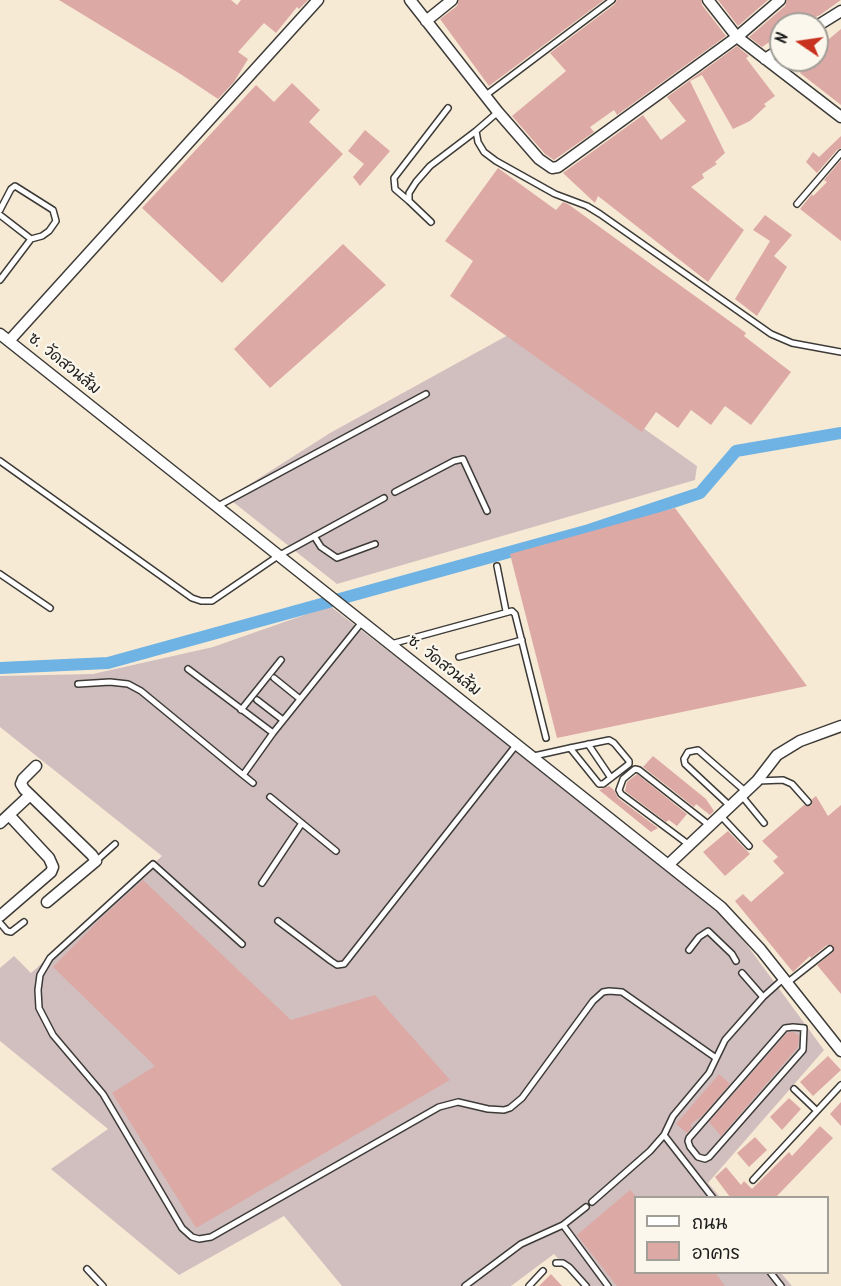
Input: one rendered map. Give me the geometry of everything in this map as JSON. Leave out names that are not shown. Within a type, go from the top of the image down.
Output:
[{"type":"street","points":[[4,338],[318,0]]},
{"type":"street","points":[[410,0],[498,112],[539,159],[547,166],[558,167],[737,37],[780,0]]},
{"type":"street","points":[[426,21],[452,0]]},
{"type":"street","points":[[708,0],[737,37],[841,117]]},
{"type":"street","points":[[765,59],[769,56]]},
{"type":"street","name":"ซ. วัดสวนส้ม","points":[[4,338],[721,907],[761,950],[841,1051]]},
{"type":"street","points":[[669,864],[757,780],[777,755],[800,741],[841,726]]},
{"type":"street","points":[[36,765],[25,775],[21,784],[96,861],[47,902]]},
{"type":"street","points":[[0,823],[30,795]]},
{"type":"street","points":[[0,916],[51,872],[53,867],[49,858],[9,815]]},
{"type":"lane","points":[[486,95],[612,0]]},
{"type":"lane","points":[[431,222],[395,189],[394,178],[448,108]]},
{"type":"lane","points":[[409,201],[409,193],[430,166],[498,112]]},
{"type":"lane","points":[[476,131],[478,142],[484,152],[496,161],[555,194],[587,206],[600,214],[760,328],[792,343],[841,352]]},
{"type":"lane","points":[[797,204],[841,153]]},
{"type":"lane","points":[[0,210],[11,189],[15,186],[53,210],[56,216],[54,226],[42,236],[31,239],[1,277]]},
{"type":"lane","points":[[0,215],[31,239]]},
{"type":"lane","points":[[217,507],[426,394]]},
{"type":"lane","points":[[395,492],[454,461],[463,459],[487,511]]},
{"type":"lane","points":[[0,461],[196,600],[212,601],[278,556],[384,498]]},
{"type":"lane","points":[[314,536],[321,547],[337,558],[375,544]]},
{"type":"lane","points":[[497,566],[507,611]]},
{"type":"lane","points":[[0,574],[50,608]]},
{"type":"lane","points":[[390,644],[512,611],[515,614],[522,640],[546,738]]},
{"type":"lane","points":[[243,775],[283,720],[362,622]]},
{"type":"lane","points":[[459,657],[522,640]]},
{"type":"lane","points":[[241,710],[281,660]]},
{"type":"lane","points":[[188,669],[273,733]]},
{"type":"lane","points":[[274,678],[300,699]]},
{"type":"lane","points":[[78,684],[110,682],[134,687],[254,783]]},
{"type":"lane","points":[[257,700],[283,720]]},
{"type":"lane","points":[[532,756],[570,747],[611,740],[629,761],[626,768],[603,784],[599,784],[570,747]]},
{"type":"lane","points":[[278,921],[337,965],[344,964],[517,744]]},
{"type":"lane","points":[[588,744],[611,778]]},
{"type":"lane","points":[[729,806],[685,764],[684,759],[688,752],[698,750],[743,793],[764,823]]},
{"type":"lane","points":[[688,844],[621,794],[619,790],[623,779],[635,769],[639,770],[709,825]]},
{"type":"lane","points":[[757,780],[783,780],[792,784],[807,802]]},
{"type":"lane","points":[[270,797],[336,851]]},
{"type":"lane","points":[[720,815],[749,846]]},
{"type":"lane","points":[[262,883],[302,823]]},
{"type":"lane","points":[[96,861],[115,844]]},
{"type":"lane","points":[[242,944],[153,864],[50,958],[40,975],[39,1008],[53,1035],[104,1094],[182,1228],[192,1237],[199,1239],[212,1237],[439,1107],[458,1102],[496,1110],[510,1108],[522,1098],[593,1001],[603,992],[622,992],[716,1058]]},
{"type":"lane","points":[[0,923],[11,932],[24,922]]},
{"type":"lane","points":[[689,950],[699,937],[708,931],[736,961]]},
{"type":"lane","points":[[592,1202],[650,1151],[664,1135],[673,1116],[709,1073],[725,1040],[763,997],[830,949]]},
{"type":"lane","points":[[742,973],[763,997]]},
{"type":"lane","points":[[804,1028],[785,1028],[689,1138],[690,1147],[698,1157],[705,1159],[709,1157],[803,1050],[804,1028],[814,1018]]},
{"type":"lane","points":[[753,1180],[841,1085]]},
{"type":"lane","points":[[794,1089],[817,1111]]},
{"type":"lane","points":[[664,1135],[712,1196]]},
{"type":"lane","points":[[465,1286],[521,1244],[563,1225],[586,1207]]},
{"type":"lane","points":[[563,1225],[608,1286]]},
{"type":"lane","points":[[556,1263],[563,1263],[569,1267],[585,1286]]},
{"type":"lane","points":[[87,1269],[103,1286]]},
{"type":"lane","points":[[529,1286],[543,1271]]},
{"type":"lane","points":[[772,1274],[781,1286]]},
{"type":"shaded area","points":[[510,334],[697,466],[695,480],[337,584],[228,498],[330,433]]},
{"type":"shaded area","points":[[330,606],[705,896],[747,945],[824,1050],[708,1183],[719,1196],[634,1196],[634,1274],[782,1274],[792,1286],[582,1286],[554,1254],[511,1286],[342,1286],[284,1216],[179,1275],[51,1169],[108,1129],[0,1041],[0,968],[14,956],[31,973],[162,856],[0,727],[0,676],[93,674],[213,647]]},
{"type":"building","points":[[59,0],[231,0],[237,5],[241,0],[308,0],[299,9],[297,7],[276,33],[264,23],[238,52],[248,59],[234,82],[218,99]]},
{"type":"building","points":[[459,0],[604,0],[489,86],[440,19],[457,6]]},
{"type":"building","points":[[617,0],[701,0],[702,5],[726,36],[617,115],[614,110],[590,127],[594,132],[554,160],[545,154],[512,116],[566,71],[550,53],[615,4]]},
{"type":"building","points":[[718,0],[768,0],[738,26]]},
{"type":"building","points":[[787,0],[841,0],[824,12],[778,12],[785,6]]},
{"type":"building","points":[[769,20],[769,42],[762,47],[749,37]]},
{"type":"building","points":[[841,29],[841,105],[800,73],[829,72],[829,39]]},
{"type":"building","points":[[737,46],[749,56],[746,58],[775,96],[764,104],[766,106],[750,121],[733,129],[702,75],[690,81],[725,153],[715,162],[717,164],[702,174],[704,178],[691,187],[744,230],[708,282],[598,196],[595,203],[563,173],[643,115],[661,140],[686,121],[667,97]]},
{"type":"building","points":[[292,83],[320,110],[309,122],[343,154],[222,283],[142,208],[256,85],[274,102]]},
{"type":"building","points":[[365,130],[390,151],[360,186],[353,177],[364,164],[348,151]]},
{"type":"building","points":[[841,136],[841,148],[817,173],[806,162],[813,152],[819,157]]},
{"type":"building","points":[[841,160],[841,241],[800,209],[812,194],[813,196],[827,182],[824,180]]},
{"type":"building","points":[[498,168],[556,210],[563,202],[568,204],[746,333],[744,336],[791,372],[751,425],[725,406],[711,425],[691,410],[678,428],[656,412],[642,432],[450,296],[473,261],[445,241]]},
{"type":"building","points":[[765,215],[792,235],[774,256],[787,267],[757,316],[735,299],[770,241],[753,230]]},
{"type":"building","points":[[343,244],[386,285],[270,388],[234,349]]},
{"type":"building","points":[[675,508],[807,686],[557,738],[510,554]]},
{"type":"building","points":[[653,756],[706,799],[714,811],[710,815],[696,804],[694,807],[643,767]]},
{"type":"building","points":[[637,774],[687,814],[677,826],[669,820],[666,822],[625,791],[627,782]]},
{"type":"building","points":[[609,786],[618,798],[658,828],[651,832],[599,790]]},
{"type":"building","points":[[816,796],[828,816],[841,805],[841,994],[817,965],[833,952],[833,946],[827,945],[811,958],[810,956],[793,972],[735,901],[743,894],[751,902],[784,873],[773,861],[778,857],[762,841],[804,805],[811,806],[812,799]]},
{"type":"building","points":[[728,831],[750,854],[725,876],[703,852]]},
{"type":"building","points":[[143,880],[291,1020],[375,995],[450,1080],[196,1228],[112,1093],[155,1066],[53,967],[100,919]]},
{"type":"building","points":[[794,1032],[799,1036],[798,1047],[721,1136],[709,1122],[787,1033]]},
{"type":"building","points":[[828,1056],[841,1070],[813,1096],[800,1082]]},
{"type":"building","points":[[719,1074],[730,1084],[703,1115],[690,1125],[692,1127],[687,1133],[676,1124]]},
{"type":"building","points":[[789,1098],[801,1109],[782,1130],[770,1117]]},
{"type":"building","points":[[841,1102],[841,1126],[830,1114]]},
{"type":"building","points":[[820,1126],[833,1138],[777,1196],[729,1196],[715,1177],[726,1167],[741,1185],[744,1181],[752,1189],[789,1152],[792,1156]]},
{"type":"building","points":[[755,1137],[767,1150],[749,1167],[737,1153]]},
{"type":"building","points":[[630,1190],[636,1196],[634,1196],[634,1274],[716,1274],[725,1286],[617,1286],[577,1235]]},
{"type":"building","points":[[551,1274],[562,1286],[539,1286]]},
{"type":"waterway","points":[[0,668],[108,663],[589,530],[700,493],[736,451],[841,433]]}]
